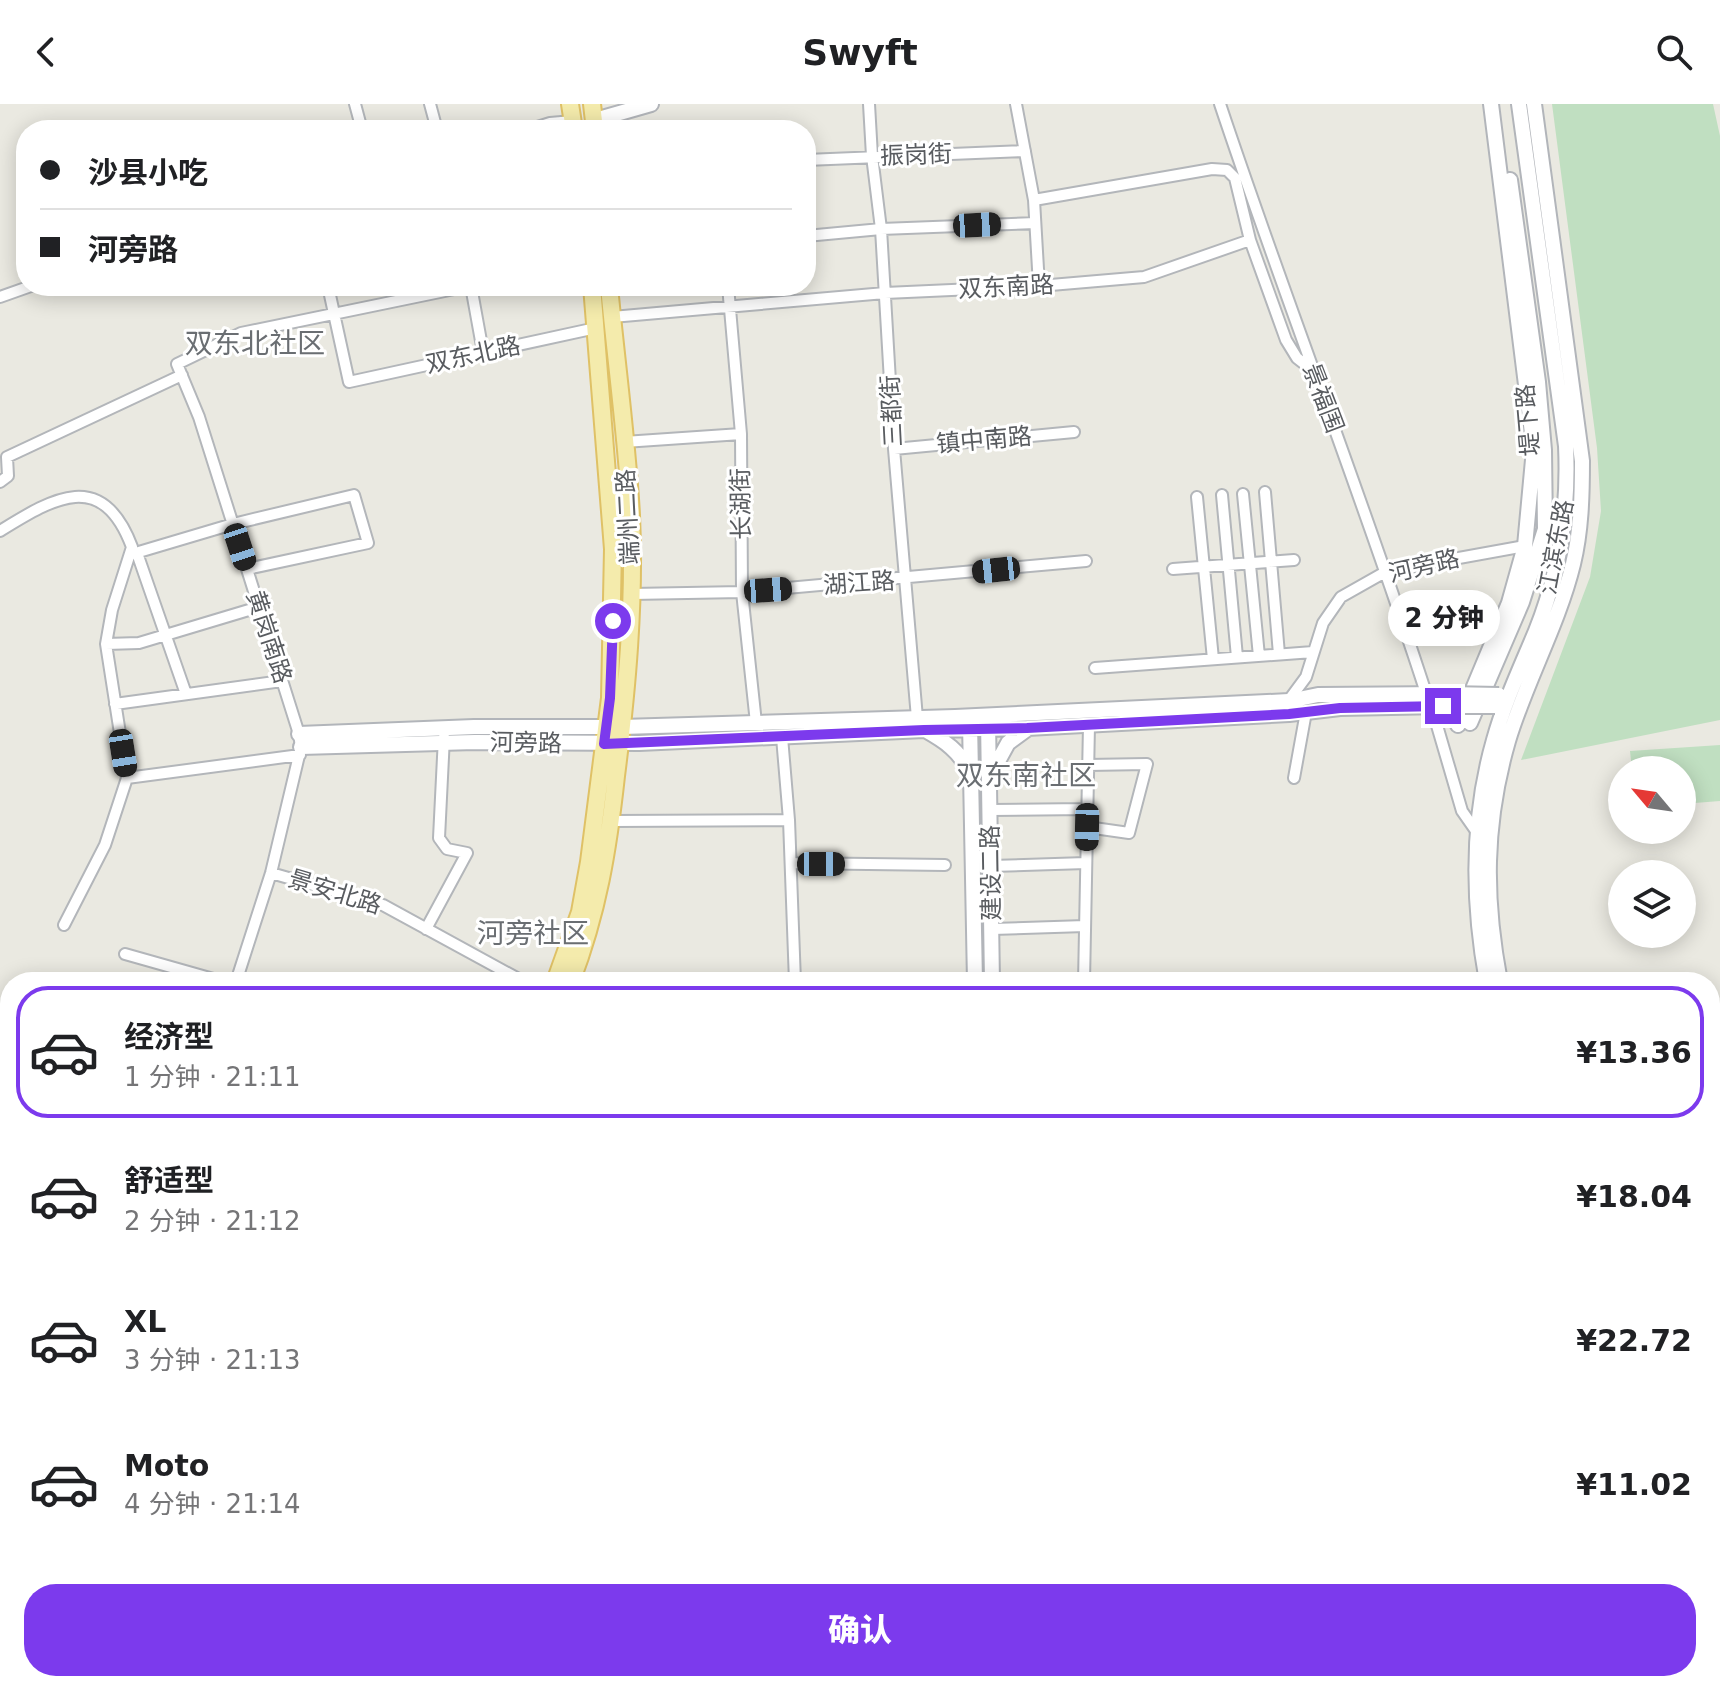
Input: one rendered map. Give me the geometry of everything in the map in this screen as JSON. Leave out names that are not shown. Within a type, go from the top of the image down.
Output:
[{"type":"main road","name":"端州二路","points":[[593,296],[613,549],[618,698]]},
{"type":"main road","name":"端州二路","points":[[559,972],[580,912],[606,792],[632,594],[631,515],[610,296]]},
{"type":"main road","name":"端州二路","points":[[575,972],[602,884],[612,821],[606,792]]},
{"type":"street","points":[[594,118],[651,104]]},
{"type":"street","name":"三都街","points":[[869,104],[881,229],[894,449],[920,724]]},
{"type":"street","points":[[1016,104],[1034,200],[1039,286]]},
{"type":"street","name":"景福围","points":[[1220,104],[1311,369],[1387,571],[1426,699]]},
{"type":"street","name":"堤下路","points":[[1491,104],[1534,449],[1525,546],[1509,603],[1464,724],[1522,602],[1545,529],[1544,450],[1526,384],[1499,104]]},
{"type":"street","name":"江滨东路","points":[[1486,972],[1477,910],[1476,831],[1483,785],[1494,738],[1537,628],[1559,557],[1568,490],[1566,446],[1519,104]]},
{"type":"street","name":"江滨东路","points":[[1498,972],[1489,905],[1487,855],[1509,702],[1573,564],[1582,496],[1582,461],[1534,104]]},
{"type":"street","name":"振岗街","points":[[816,159],[1025,151]]},
{"type":"street","points":[[1034,200],[1212,169],[1227,170],[1235,178],[1250,240],[1286,340],[1297,358],[1311,369]]},
{"type":"street","points":[[816,235],[881,229],[1035,223]]},
{"type":"street","name":"双东南路","points":[[612,317],[885,293],[1039,286],[1144,277],[1250,240]]},
{"type":"street","points":[[330,296],[334,314]]},
{"type":"street","points":[[0,482],[8,476],[7,457],[182,375],[177,364],[241,333],[417,296]]},
{"type":"street","points":[[472,296],[483,352]]},
{"type":"street","name":"长湖街","points":[[728,296],[741,434],[742,592],[756,723]]},
{"type":"street","name":"双东北路","points":[[334,314],[349,382],[596,328]]},
{"type":"street","name":"黄岗南路","points":[[182,375],[199,417],[300,745]]},
{"type":"street","name":"镇中南路","points":[[894,449],[1074,432]]},
{"type":"street","points":[[624,442],[741,434]]},
{"type":"street","points":[[1265,492],[1279,654]]},
{"type":"street","points":[[1243,494],[1259,656]]},
{"type":"street","points":[[135,554],[233,524],[354,495],[368,543],[247,569]]},
{"type":"street","points":[[1222,495],[1237,657]]},
{"type":"street","points":[[0,531],[56,499],[81,497],[105,506],[118,518],[126,532],[167,634],[186,694]]},
{"type":"street","points":[[1197,497],[1213,659]]},
{"type":"street","name":"河旁路","points":[[1289,701],[1306,677],[1323,623],[1341,597],[1387,571],[1525,546]]},
{"type":"street","points":[[64,925],[105,845],[127,778],[106,644],[112,610],[135,554]]},
{"type":"street","points":[[1173,569],[1294,560]]},
{"type":"street","name":"湖江路","points":[[632,594],[742,592],[905,580],[1086,561]]},
{"type":"street","points":[[106,644],[139,643],[259,607]]},
{"type":"street","points":[[1095,668],[1313,652]]},
{"type":"street","points":[[1306,677],[1318,695]]},
{"type":"street","points":[[115,704],[282,681]]},
{"type":"street","name":"河旁路","points":[[613,735],[756,723],[988,722],[1289,701],[1318,695],[1509,702]]},
{"type":"street","name":"河旁路","points":[[988,722],[1027,728],[1089,725],[1306,712],[1426,699]]},
{"type":"street","points":[[1294,778],[1306,712]]},
{"type":"street","name":"建设二路","points":[[988,722],[992,972]]},
{"type":"street","points":[[1436,722],[1462,811],[1476,831]]},
{"type":"street","name":"建设二路","points":[[970,723],[975,972]]},
{"type":"street","points":[[920,724],[952,748],[966,766],[971,781]]},
{"type":"street","name":"河旁路","points":[[127,778],[300,745],[444,736],[782,737],[920,724]]},
{"type":"street","points":[[1084,972],[1089,725]]},
{"type":"street","points":[[990,776],[1008,743],[1027,728]]},
{"type":"street","points":[[426,929],[467,853],[447,849],[439,838],[444,736]]},
{"type":"street","points":[[782,737],[789,820],[795,972]]},
{"type":"street","points":[[239,972],[271,873],[300,745]]},
{"type":"street","points":[[1087,827],[1129,833],[1147,764],[1088,765]]},
{"type":"street","points":[[990,810],[1087,809]]},
{"type":"street","points":[[612,821],[789,820]]},
{"type":"street","points":[[974,826],[991,825]]},
{"type":"street","points":[[791,863],[945,865]]},
{"type":"street","points":[[991,866],[1086,863]]},
{"type":"street","name":"景安北路","points":[[271,873],[383,905],[506,972]]},
{"type":"street","points":[[992,929],[1085,926]]},
{"type":"street","points":[[125,954],[189,972]]},
{"type":"green space","points":[[1552,104],[1713,104],[1720,136],[1720,720],[1521,760],[1590,577],[1601,511],[1597,448]]},
{"type":"green space","points":[[1720,745],[1720,801],[1696,803],[1696,756],[1631,756],[1630,751]]},
{"type":"district","name":"双东北社区","points":[[255,343]]},
{"type":"district","name":"双东南社区","points":[[1026,775]]},
{"type":"district","name":"河旁社区","points":[[533,933]]},
{"type":"route","points":[[613,621],[610,698],[604,744],[1027,728],[1289,714],[1340,708],[1443,706]]}]
